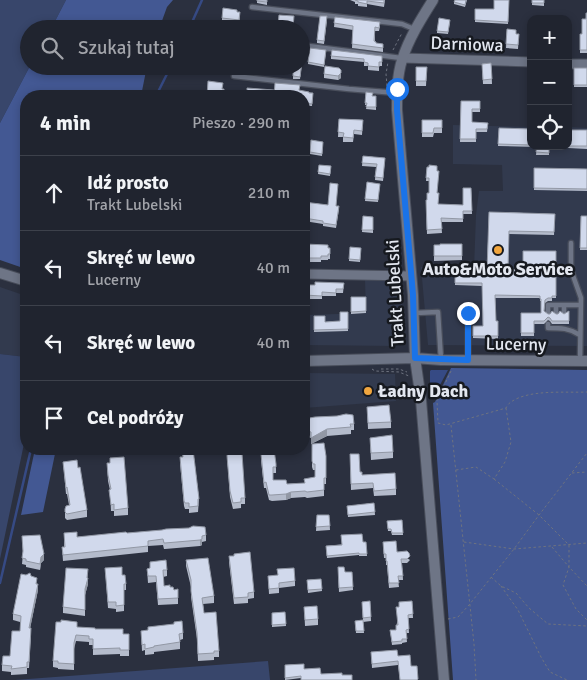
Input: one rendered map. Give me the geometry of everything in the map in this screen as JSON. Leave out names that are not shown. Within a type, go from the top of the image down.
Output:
[{"type":"street","name":"Trakt Lubelski","points":[[432,0],[415,30],[403,58],[399,73],[397,110],[414,314],[415,358],[422,408],[444,680]]},
{"type":"street","name":"Darniowa","points":[[403,58],[527,62]]},
{"type":"street","points":[[572,64],[587,64]]},
{"type":"street","points":[[0,273],[20,279]]},
{"type":"street","points":[[310,274],[411,276]]},
{"type":"street","name":"Lucerny","points":[[310,360],[415,358],[441,360],[583,361]]},
{"type":"lane","points":[[252,7],[402,24],[415,30]]},
{"type":"lane","points":[[310,47],[403,58]]},
{"type":"lane","points":[[234,76],[397,93]]},
{"type":"lane","points":[[571,242],[571,270],[581,298],[580,335],[583,361]]},
{"type":"lane","points":[[548,314],[548,305],[580,305]]},
{"type":"lane","points":[[556,305],[556,314]]},
{"type":"lane","points":[[564,305],[564,314]]},
{"type":"lane","points":[[414,314],[438,312],[441,360]]},
{"type":"lane","points":[[468,313],[468,360]]},
{"type":"lane","points":[[548,324],[548,328],[564,326],[580,335]]},
{"type":"path","points":[[454,366],[437,401],[438,423],[446,425],[506,408],[511,402],[526,395],[587,392]]},
{"type":"path","points":[[373,369],[399,369],[410,373],[417,373]]},
{"type":"path","points":[[494,480],[505,462],[511,442],[506,408]]},
{"type":"path","points":[[451,424],[476,680]]},
{"type":"path","points":[[444,619],[458,617],[470,605],[587,453]]},
{"type":"path","points":[[456,470],[476,467],[539,515],[569,544],[569,567],[563,585],[576,609],[587,620]]},
{"type":"path","points":[[571,473],[587,472]]},
{"type":"path","points":[[462,542],[514,549],[587,542]]},
{"type":"path","points":[[551,546],[587,586]]},
{"type":"path","points":[[491,577],[501,586],[518,610],[550,672],[567,680]]},
{"type":"path","points":[[501,586],[516,593],[529,608],[548,624],[587,626]]},
{"type":"shaded area","points":[[0,0],[66,0],[56,20],[20,20],[20,75],[25,75],[0,123]]},
{"type":"shaded area","points":[[66,0],[173,0],[167,7],[162,20],[56,20]]},
{"type":"shaded area","points":[[25,75],[145,75],[142,90],[20,90],[20,267],[0,260],[0,123]]},
{"type":"shaded area","points":[[453,125],[527,127],[527,150],[572,150],[572,127],[587,128],[587,346],[428,345],[421,267],[474,269],[479,191],[503,191],[502,165],[453,164]]},
{"type":"shaded area","points":[[365,280],[397,280],[401,289],[405,339],[399,346],[310,345],[310,315],[366,313]]},
{"type":"shaded area","points":[[0,287],[20,294],[20,356],[0,354]]},
{"type":"shaded area","points":[[0,354],[20,356],[20,455],[22,455],[0,559]]},
{"type":"shaded area","points":[[451,368],[587,370],[587,680],[453,680],[433,403]]},
{"type":"shaded area","points":[[431,370],[448,370],[433,398],[430,398]]},
{"type":"shaded area","name":"Ładny Dach","points":[[310,373],[395,374],[396,401],[310,408]]},
{"type":"shaded area","points":[[34,455],[55,455],[43,512],[21,515]]},
{"type":"shaded area","points":[[268,661],[270,680],[15,680]]},
{"type":"building","points":[[355,0],[384,0],[384,3],[367,1],[367,4]]},
{"type":"building","points":[[455,0],[466,0],[465,5],[454,2]]},
{"type":"building","points":[[494,0],[509,0],[508,22],[475,20],[475,9],[494,9]]},
{"type":"building","points":[[532,0],[544,0],[544,3],[532,3]]},
{"type":"building","points":[[223,8],[240,12],[239,20],[222,18]]},
{"type":"building","points":[[586,13],[587,50],[580,50],[582,19],[586,19]]},
{"type":"building","points":[[279,15],[294,16],[294,20],[278,20]]},
{"type":"building","points":[[320,16],[327,16],[324,41],[317,40]]},
{"type":"building","points":[[335,17],[380,22],[379,28],[375,27],[374,41],[383,44],[383,48],[352,44],[353,26],[334,23]]},
{"type":"building","points":[[439,18],[450,20],[448,32],[437,31]]},
{"type":"building","points":[[507,29],[516,30],[516,34],[519,34],[518,45],[506,44]]},
{"type":"building","points":[[310,48],[326,50],[324,65],[310,62]]},
{"type":"building","points":[[332,50],[382,56],[382,62],[379,62],[379,67],[368,66],[364,59],[331,56]]},
{"type":"building","points":[[491,63],[492,79],[483,80],[482,64]]},
{"type":"building","points":[[325,66],[339,68],[341,73],[338,76],[324,74]]},
{"type":"building","points":[[416,67],[427,67],[426,81],[416,81]]},
{"type":"building","points":[[574,68],[587,68],[587,85],[574,85]]},
{"type":"building","points":[[208,81],[223,83],[222,89],[224,90],[207,90]]},
{"type":"building","points":[[275,83],[300,85],[299,90],[274,90]]},
{"type":"building","points":[[247,88],[274,90],[247,90]]},
{"type":"building","points":[[366,92],[373,93],[372,96],[376,96],[376,107],[366,107]]},
{"type":"building","points":[[310,93],[313,93],[312,104],[310,104]]},
{"type":"building","points":[[461,101],[480,101],[480,109],[472,109],[472,122],[488,123],[487,129],[476,129],[476,139],[460,139]]},
{"type":"building","points":[[339,119],[363,120],[362,131],[354,130],[353,138],[343,137],[344,133],[338,132]]},
{"type":"building","points":[[422,120],[442,120],[442,128],[434,128],[433,133],[422,133]]},
{"type":"building","points":[[499,128],[527,129],[527,145],[498,144]]},
{"type":"building","points":[[572,130],[587,130],[587,146],[572,146]]},
{"type":"building","points":[[311,140],[323,142],[322,154],[310,152]]},
{"type":"building","points":[[536,150],[549,150],[549,153],[536,152]]},
{"type":"building","points":[[363,156],[385,158],[383,178],[375,177],[377,164],[362,163]]},
{"type":"building","points":[[319,165],[331,166],[330,174],[318,172]]},
{"type":"building","points":[[429,165],[437,166],[437,171],[439,171],[438,204],[463,205],[463,188],[471,188],[472,211],[463,211],[463,219],[441,218],[442,229],[427,230],[426,200],[427,193],[429,193],[429,178],[426,178]]},
{"type":"building","points":[[534,168],[587,169],[587,189],[534,188]]},
{"type":"building","points":[[367,182],[380,184],[378,200],[365,199]]},
{"type":"building","points":[[330,183],[338,184],[336,206],[339,206],[336,225],[310,219],[310,203],[328,205]]},
{"type":"building","points":[[489,212],[555,214],[554,232],[509,231],[508,269],[523,270],[523,251],[556,251],[556,296],[545,300],[544,311],[548,314],[552,311],[558,314],[560,311],[564,314],[569,311],[569,321],[552,321],[548,317],[544,321],[534,321],[534,333],[521,333],[521,313],[541,313],[540,296],[495,295],[498,336],[473,336],[473,326],[483,326],[482,283],[455,283],[455,271],[487,271]]},
{"type":"building","points":[[363,216],[373,217],[373,230],[362,230]]},
{"type":"building","points":[[581,216],[587,216],[587,248],[580,248]]},
{"type":"building","points":[[310,244],[328,245],[330,254],[328,256],[321,256],[321,258],[310,258]]},
{"type":"building","points":[[462,244],[462,256],[434,256],[434,245]]},
{"type":"building","points":[[350,247],[361,248],[360,260],[349,259]]},
{"type":"building","points":[[315,282],[344,283],[343,289],[336,289],[336,293],[322,292],[322,296],[310,295],[310,285],[315,285]]},
{"type":"building","points":[[351,297],[366,297],[366,311],[351,312]]},
{"type":"building","points":[[340,312],[348,312],[348,329],[314,330],[314,316],[325,316],[325,322],[340,321]]},
{"type":"building","points":[[389,405],[391,422],[368,423],[367,407]]},
{"type":"building","points":[[353,415],[354,424],[350,424],[351,427],[327,429],[311,438],[310,418]]},
{"type":"building","points":[[392,435],[393,452],[371,453],[370,438]]},
{"type":"building","points":[[324,443],[326,478],[324,478],[324,490],[269,495],[266,482],[264,483],[261,455],[275,455],[276,467],[273,467],[273,480],[286,480],[287,484],[305,483],[304,479],[315,477],[315,464],[312,461],[312,444]]},
{"type":"building","points":[[350,454],[359,454],[360,472],[362,472],[362,475],[395,473],[396,489],[374,491],[373,483],[351,484]]},
{"type":"building","points":[[183,455],[194,455],[199,499],[198,506],[189,507],[189,503],[184,501],[180,457],[183,457]]},
{"type":"building","points":[[242,455],[245,498],[241,498],[241,502],[233,503],[227,456]]},
{"type":"building","points":[[124,457],[128,508],[114,510],[114,504],[111,505],[109,490],[111,489],[107,463],[110,463],[110,458]]},
{"type":"building","points":[[77,460],[78,468],[80,467],[87,510],[67,514],[65,512],[66,506],[70,505],[63,462]]},
{"type":"building","points":[[374,503],[375,512],[348,515],[347,506]]},
{"type":"building","points":[[317,515],[329,515],[330,526],[316,527]]},
{"type":"building","points":[[402,520],[403,533],[392,533],[391,529],[388,529],[387,521]]},
{"type":"building","points":[[193,526],[205,527],[206,535],[202,536],[202,539],[164,543],[163,539],[148,541],[148,546],[63,555],[62,547],[65,547],[64,533],[77,532],[77,537],[189,528]]},
{"type":"building","points":[[362,534],[363,542],[366,542],[367,554],[327,556],[326,546],[342,545],[341,535]]},
{"type":"building","points":[[40,535],[44,554],[41,557],[40,564],[26,561],[26,559],[22,558],[22,536]]},
{"type":"building","points":[[396,541],[397,552],[407,551],[410,556],[407,559],[401,559],[403,576],[398,576],[399,583],[389,583],[383,542]]},
{"type":"building","points":[[250,552],[254,592],[248,593],[248,597],[234,598],[229,556]]},
{"type":"building","points":[[208,558],[214,596],[202,598],[204,613],[216,612],[219,651],[198,654],[191,580],[186,560]]},
{"type":"building","points":[[166,560],[167,570],[163,570],[164,586],[170,585],[174,590],[178,589],[178,598],[158,599],[156,576],[148,576],[147,569],[150,568],[150,562]]},
{"type":"building","points":[[122,567],[122,575],[125,575],[126,584],[124,584],[124,605],[116,606],[116,602],[108,602],[105,568]]},
{"type":"building","points":[[338,567],[344,567],[345,572],[352,572],[353,587],[339,588]]},
{"type":"building","points":[[66,568],[88,569],[85,589],[85,610],[63,607]]},
{"type":"building","points":[[294,568],[295,581],[279,583],[279,588],[269,589],[268,576],[278,575],[277,569]]},
{"type":"building","points":[[30,573],[31,576],[37,578],[36,584],[38,584],[29,628],[31,628],[29,662],[27,662],[27,667],[11,669],[12,666],[2,665],[3,656],[10,656],[12,631],[20,631],[21,616],[13,614],[21,574],[26,575]]},
{"type":"building","points":[[321,579],[322,589],[308,590],[307,580]]},
{"type":"building","points":[[370,601],[371,617],[363,618],[362,602]]},
{"type":"building","points":[[412,601],[413,614],[408,615],[409,629],[406,630],[407,639],[392,642],[390,630],[396,630],[396,625],[398,625],[396,607],[399,607],[399,602]]},
{"type":"building","points":[[317,606],[318,619],[305,620],[304,607]]},
{"type":"building","points":[[285,612],[286,624],[272,625],[272,613]]},
{"type":"building","points":[[61,620],[77,622],[77,627],[123,629],[123,634],[129,634],[129,650],[120,650],[120,648],[93,649],[93,639],[89,639],[89,636],[76,635],[74,664],[53,661],[56,622],[61,622]]},
{"type":"building","points":[[363,620],[364,631],[356,631],[355,621]]},
{"type":"building","points":[[182,621],[183,633],[179,634],[180,642],[145,649],[145,644],[142,645],[141,631],[148,630],[148,627],[174,624],[174,622]]},
{"type":"building","points":[[397,650],[398,656],[410,655],[411,666],[417,666],[417,680],[400,680],[398,661],[372,664],[371,652]]},
{"type":"building","points":[[304,664],[304,669],[320,668],[321,674],[342,673],[342,675],[352,675],[352,680],[301,680],[301,676],[285,678],[285,665]]},
{"type":"waterway","points":[[193,20],[202,0]]},
{"type":"waterway","points":[[159,90],[166,75]]},
{"type":"waterway","points":[[0,583],[30,455]]},
{"type":"place","name":"Auto&Moto Service","points":[[498,250]]},
{"type":"place","name":"Ładny Dach","points":[[368,391]]},
{"type":"route","points":[[397,89],[397,110],[413,295],[415,358],[468,360],[468,313]]}]
